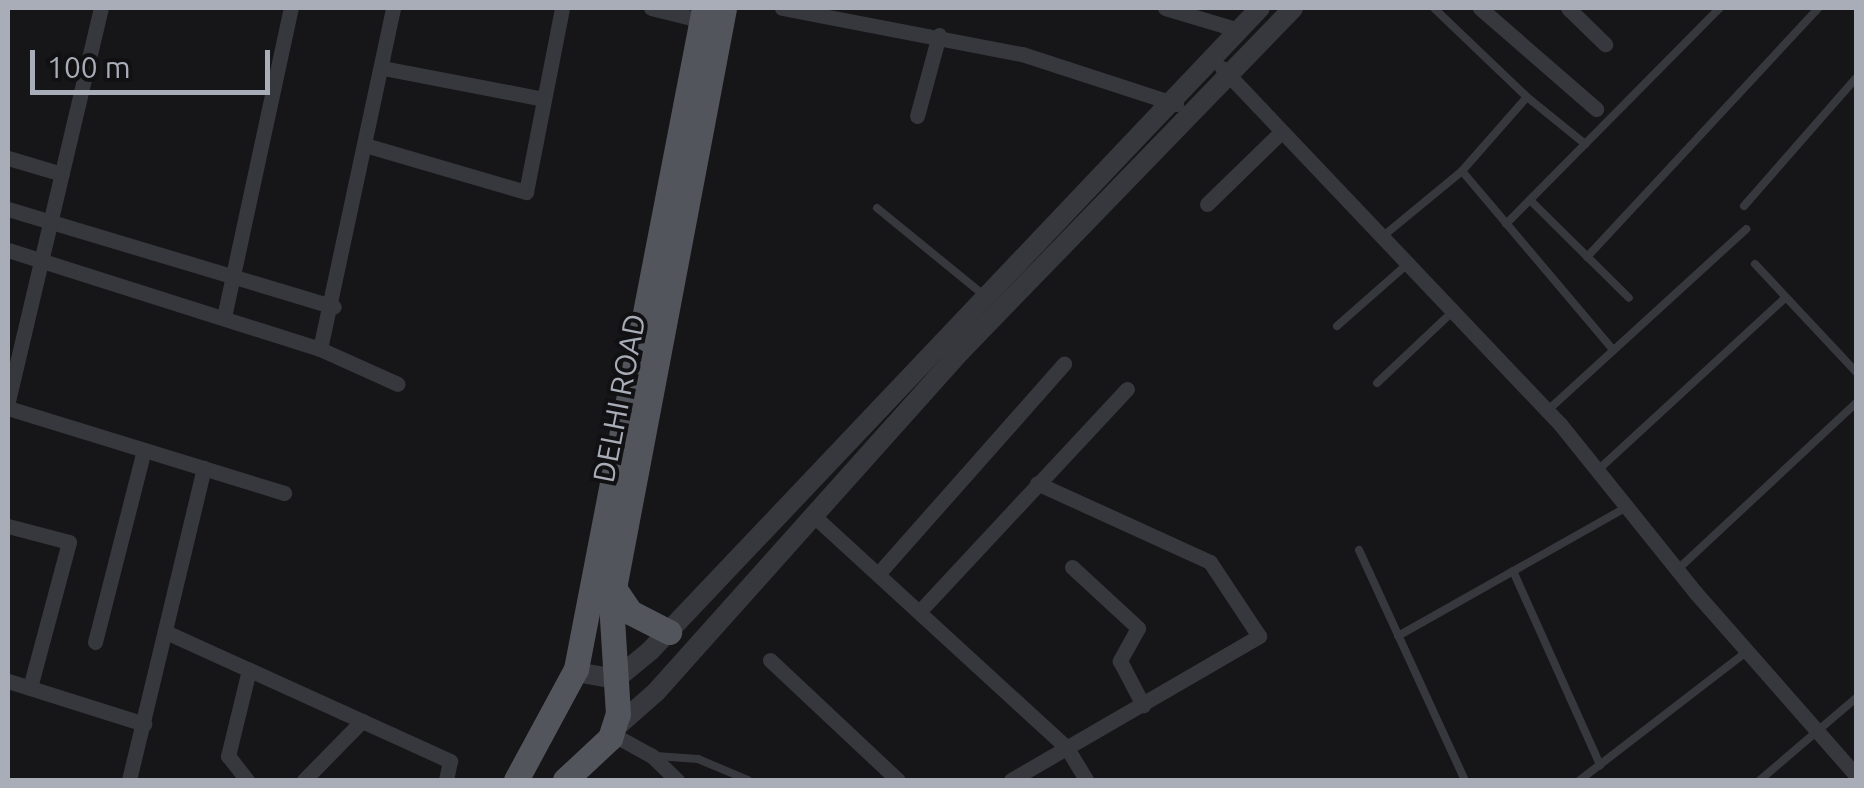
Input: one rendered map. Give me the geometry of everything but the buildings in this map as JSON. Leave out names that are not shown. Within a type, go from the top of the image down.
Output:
[{"type":"main road","name":"DELHI ROAD","points":[[613,732],[616,679],[609,634],[614,588],[713,15]]},
{"type":"main road","points":[[516,780],[534,756],[576,672],[713,15]]},
{"type":"main road","points":[[614,588],[630,612],[670,632]]},
{"type":"main road","points":[[534,756],[565,780],[613,732]]},
{"type":"street","points":[[101,8],[8,404],[284,493]]},
{"type":"street","points":[[224,316],[290,8]]},
{"type":"street","points":[[320,349],[334,307],[393,8]]},
{"type":"street","points":[[366,146],[526,192],[562,8]]},
{"type":"street","points":[[651,8],[713,15]]},
{"type":"street","points":[[782,8],[940,35],[1196,111]]},
{"type":"street","points":[[1168,8],[1238,30]]},
{"type":"street","points":[[576,672],[616,679],[670,632],[1260,8]]},
{"type":"street","points":[[677,780],[652,756],[613,732],[815,517],[961,351],[1293,8]]},
{"type":"street","points":[[1480,8],[1596,110]]},
{"type":"street","points":[[1568,8],[1605,44]]},
{"type":"street","points":[[917,116],[940,35]]},
{"type":"street","points":[[1212,57],[1378,240],[1547,411],[1677,570],[1856,775]]},
{"type":"street","points":[[383,68],[544,99]]},
{"type":"street","points":[[1207,204],[1279,134]]},
{"type":"street","points":[[8,158],[62,174]]},
{"type":"street","points":[[8,209],[334,307]]},
{"type":"street","points":[[8,250],[224,316],[320,349],[398,384]]},
{"type":"street","points":[[878,574],[1064,364]]},
{"type":"street","points":[[919,612],[1126,390]]},
{"type":"street","points":[[95,642],[144,450]]},
{"type":"street","points":[[130,780],[168,633],[204,468]]},
{"type":"street","points":[[1011,780],[1254,641],[1258,630],[1210,562],[1037,483]]},
{"type":"street","points":[[815,517],[1067,748],[1086,780]]},
{"type":"street","points":[[8,526],[69,542],[30,688]]},
{"type":"street","points":[[1072,567],[1138,628],[1120,660],[1143,705]]},
{"type":"street","points":[[168,633],[450,761],[446,780]]},
{"type":"street","points":[[770,660],[898,780]]},
{"type":"street","points":[[247,780],[228,756],[249,670]]},
{"type":"street","points":[[8,682],[144,724]]},
{"type":"street","points":[[304,780],[362,721]]},
{"type":"lane","points":[[1434,8],[1527,97],[1586,144]]},
{"type":"lane","points":[[1506,224],[1720,8]]},
{"type":"lane","points":[[1587,257],[1818,8]]},
{"type":"lane","points":[[1744,206],[1856,78]]},
{"type":"lane","points":[[1378,240],[1462,171],[1527,97]]},
{"type":"lane","points":[[1462,171],[1613,350]]},
{"type":"lane","points":[[1530,200],[1629,298]]},
{"type":"lane","points":[[877,208],[986,297]]},
{"type":"lane","points":[[1547,411],[1746,229]]},
{"type":"lane","points":[[1756,264],[1856,372]]},
{"type":"lane","points":[[1337,326],[1404,267]]},
{"type":"lane","points":[[1597,470],[1786,297]]},
{"type":"lane","points":[[1377,382],[1450,314]]},
{"type":"lane","points":[[1677,570],[1856,403]]},
{"type":"lane","points":[[1398,636],[1626,507]]},
{"type":"lane","points":[[1360,550],[1465,780]]},
{"type":"lane","points":[[1513,571],[1600,764]]},
{"type":"lane","points":[[1580,780],[1747,651]]},
{"type":"lane","points":[[1760,780],[1856,698]]},
{"type":"lane","points":[[652,756],[698,759],[748,780]]}]
